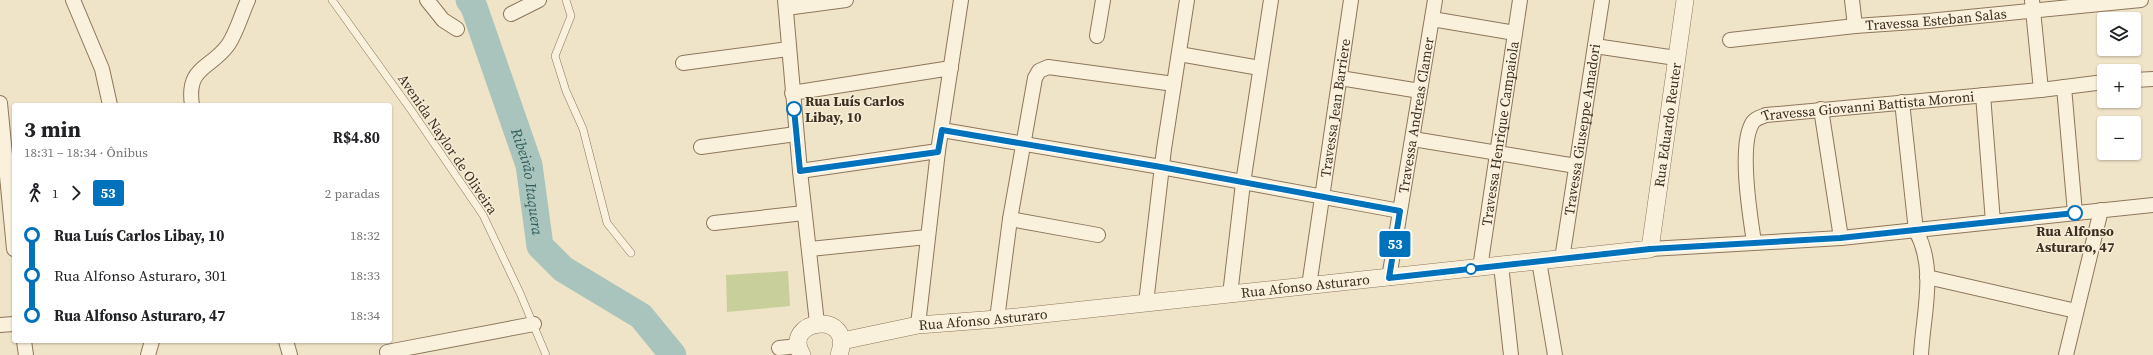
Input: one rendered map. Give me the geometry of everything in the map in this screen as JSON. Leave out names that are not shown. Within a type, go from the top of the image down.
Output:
[{"type":"street","points":[[73,0],[102,69],[110,103]]},
{"type":"street","points":[[192,103],[191,86],[195,78],[201,69],[228,46],[248,0]]},
{"type":"street","points":[[427,0],[443,20],[457,30]]},
{"type":"street","points":[[511,14],[539,0]]},
{"type":"street","points":[[779,348],[800,350],[803,331],[817,323],[810,249],[804,213],[796,134],[785,4],[846,0]]},
{"type":"street","points":[[918,325],[938,152],[961,0]]},
{"type":"street","points":[[1097,36],[1103,0]]},
{"type":"street","points":[[1146,303],[1161,167],[1187,0]]},
{"type":"street","points":[[1230,295],[1243,183],[1271,0]]},
{"type":"street","name":"Travessa Jean Barriere","points":[[1309,286],[1351,0]]},
{"type":"street","name":"Travessa Andreas Clamer","points":[[1389,278],[1436,0]]},
{"type":"street","name":"Travessa Henrique Campaiola","points":[[1480,268],[1520,0]]},
{"type":"street","name":"Travessa Giuseppe Amadori","points":[[1562,259],[1602,0]]},
{"type":"street","name":"Rua Eduardo Reuter","points":[[1650,249],[1685,0]]},
{"type":"street","points":[[1852,0],[1855,26]]},
{"type":"street","name":"Travessa Esteban Salas","points":[[1730,40],[1855,26],[1928,21],[2033,5],[2141,0]]},
{"type":"street","points":[[2033,5],[2041,90]]},
{"type":"street","points":[[1432,19],[1515,33]]},
{"type":"street","points":[[1596,46],[1676,58]]},
{"type":"street","points":[[683,63],[788,49]]},
{"type":"street","points":[[1179,54],[1260,68]]},
{"type":"street","points":[[998,319],[1010,219],[1022,144],[1035,78],[1039,71],[1048,67],[1174,84]]},
{"type":"street","points":[[792,93],[951,68]]},
{"type":"street","points":[[1340,78],[1420,91]]},
{"type":"street","points":[[2141,80],[2153,79]]},
{"type":"street","name":"Travessa Giovanni Battista Moroni","points":[[1754,242],[1746,163],[1752,123],[1757,118],[1766,115],[1821,109],[1983,96],[2097,83]]},
{"type":"street","points":[[2064,87],[2075,213]]},
{"type":"street","points":[[1983,96],[1993,222]]},
{"type":"street","points":[[1902,102],[1916,231],[1923,244],[1927,258],[1921,355]]},
{"type":"street","points":[[0,103],[11,186],[5,210],[12,240]]},
{"type":"street","points":[[1821,109],[1840,238]]},
{"type":"street","points":[[942,130],[1161,167],[1400,211]]},
{"type":"street","points":[[701,147],[796,134]]},
{"type":"street","points":[[1413,139],[1576,166]]},
{"type":"street","points":[[800,171],[938,152]]},
{"type":"street","name":"Rua Afonso Asturaro","points":[[817,323],[830,325],[839,335],[840,348],[918,325],[998,319],[1230,295],[1650,249],[1840,238],[1916,231],[2153,204]]},
{"type":"street","points":[[2066,355],[2101,210]]},
{"type":"street","points":[[714,223],[804,213]]},
{"type":"street","points":[[1010,219],[1098,235]]},
{"type":"street","points":[[810,249],[927,237]]},
{"type":"street","points":[[1539,261],[1555,355]]},
{"type":"street","points":[[1500,266],[1511,355]]},
{"type":"street","points":[[1927,277],[2076,311]]},
{"type":"street","points":[[0,325],[12,324]]},
{"type":"street","points":[[386,352],[534,324]]},
{"type":"street","points":[[24,343],[26,355]]},
{"type":"street","points":[[148,355],[151,343]]},
{"type":"street","points":[[287,343],[290,355]]},
{"type":"lane","name":"Avenida Naylor de Oliveira","points":[[332,0],[411,110],[483,215],[534,324],[546,355]]},
{"type":"lane","points":[[566,0],[571,16],[555,56],[566,91],[583,129],[608,223],[631,252]]},
{"type":"green space","points":[[788,271],[790,306],[727,312],[726,275]]},
{"type":"waterway","name":"Ribeirão Itaquera","points":[[469,0],[474,7],[529,165],[540,246],[563,269],[641,316],[673,355]]},
{"type":"bus line","name":"53","points":[[794,109],[800,171],[938,152],[942,130],[1161,167],[1400,211],[1389,278],[1650,249],[1840,238],[2075,213]]},
{"type":"place","name":"Rua Luís Carlos Libay, 10","points":[[794,109]]},
{"type":"place","name":"Rua Alfonso Asturaro, 47","points":[[2075,213]]}]
